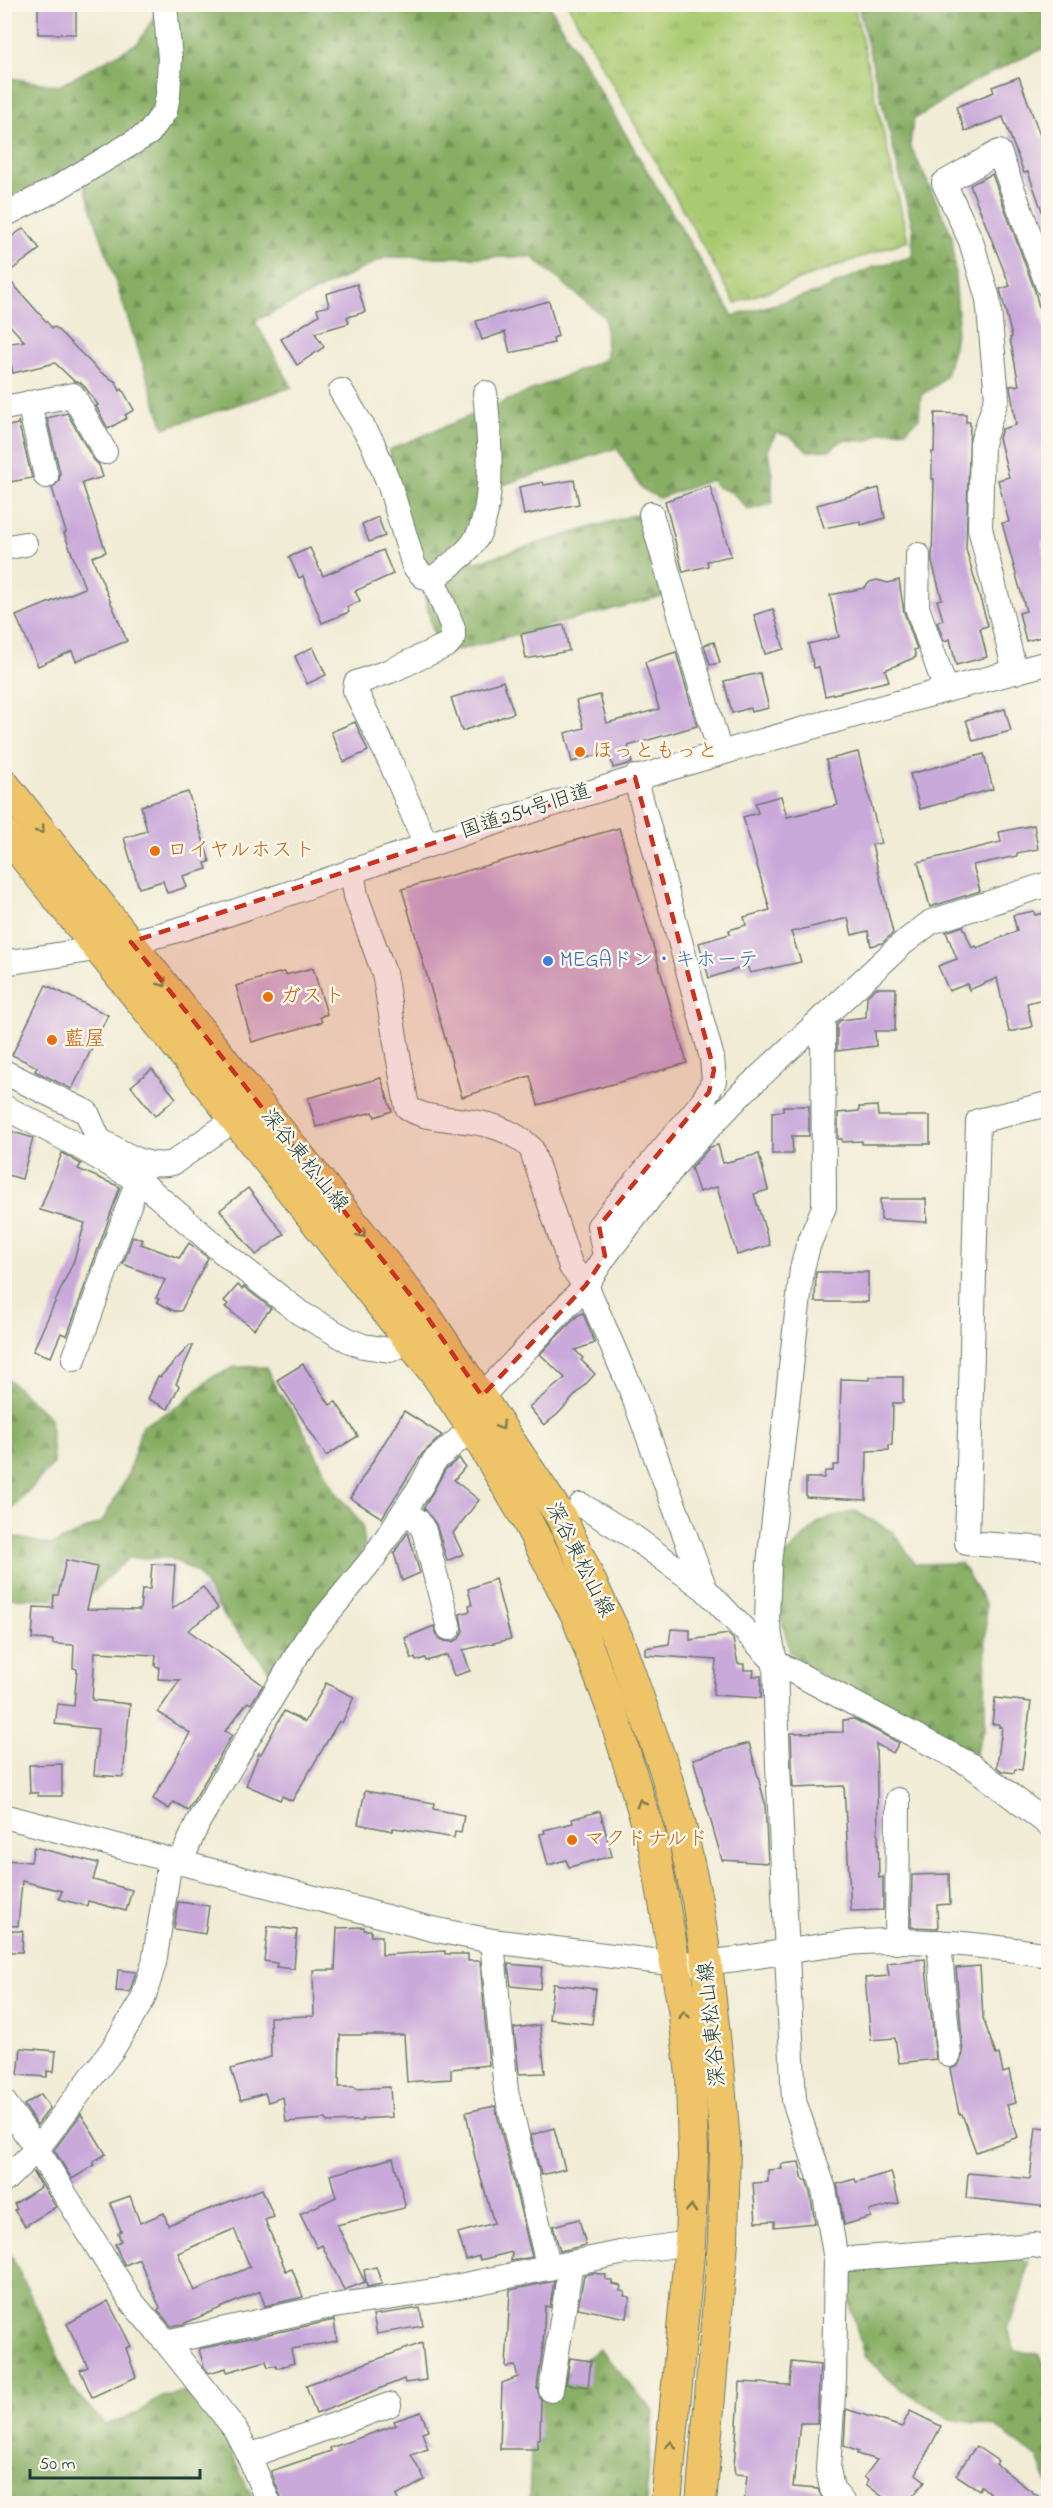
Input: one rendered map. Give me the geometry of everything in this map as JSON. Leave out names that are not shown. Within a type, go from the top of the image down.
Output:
[{"type":"main road","name":"深谷東松山線","points":[[4,784],[423,1311],[561,1517],[618,1639],[664,1768],[680,1822],[697,1899],[707,1964],[725,2143],[723,2241],[701,2504]]},
{"type":"main road","name":"深谷東松山線","points":[[4,832],[410,1341],[472,1428],[525,1516],[576,1615],[611,1707],[654,1847],[676,1964],[692,2074],[693,2156],[690,2243],[666,2504]]},
{"type":"street","points":[[4,215],[54,190],[149,132],[165,111],[168,95],[170,59],[165,4]]},
{"type":"street","points":[[1015,672],[980,528],[982,443],[997,397],[988,299],[971,241],[945,183],[999,152],[1048,286]]},
{"type":"street","points":[[341,391],[372,442],[390,486],[414,566],[423,576],[432,579],[453,628],[453,638],[447,645],[409,663],[356,683],[355,690],[391,763],[426,845]]},
{"type":"street","points":[[432,579],[457,559],[477,538],[487,507],[489,436],[485,393]]},
{"type":"street","points":[[4,408],[73,395],[105,452]]},
{"type":"street","points":[[29,403],[46,476]]},
{"type":"street","points":[[651,514],[720,753]]},
{"type":"street","points":[[918,555],[917,607],[945,690]]},
{"type":"street","name":"国道254号旧道","points":[[4,963],[98,949],[181,929],[426,845],[635,777],[1048,663]]},
{"type":"street","points":[[605,1256],[599,1226],[703,1101],[714,1081],[712,1058],[635,777]]},
{"type":"street","points":[[352,870],[356,896],[384,973],[407,1107],[417,1114],[482,1123],[500,1128],[519,1137],[531,1148],[571,1267],[586,1285],[630,1387],[705,1589]]},
{"type":"street","points":[[482,1396],[586,1285],[605,1256],[683,1155],[743,1092],[902,944],[931,921],[1048,884]]},
{"type":"street","points":[[823,1017],[824,1207],[808,1246],[802,1269],[769,1564],[767,1620],[776,1662],[778,1766],[794,2101],[824,2189],[836,2260],[834,2380],[828,2469],[832,2489],[844,2504]]},
{"type":"street","points":[[4,1072],[84,1111],[99,1140],[134,1159],[147,1163],[162,1166],[173,1163],[235,1119]]},
{"type":"street","points":[[1048,1104],[978,1121],[967,1543],[1048,1549]]},
{"type":"street","points":[[4,1107],[83,1148],[141,1182],[226,1255],[300,1313],[348,1340],[370,1347],[390,1350],[410,1341]]},
{"type":"street","points":[[74,1359],[134,1191],[141,1182]]},
{"type":"street","points":[[4,2181],[37,2149],[112,2050],[143,1999],[154,1963],[175,1862],[306,1640],[374,1557],[434,1461],[472,1428]]},
{"type":"street","points":[[581,1505],[640,1541],[705,1589],[776,1662],[971,1765],[1048,1824]]},
{"type":"street","points":[[404,1511],[418,1521],[424,1531],[449,1628]]},
{"type":"street","points":[[897,1942],[898,1800]]},
{"type":"street","points":[[4,1816],[432,1929],[492,1941],[676,1964],[707,1964],[863,1942],[939,1942],[1047,1961]]},
{"type":"street","points":[[492,1941],[506,2091],[560,2266],[551,2390]]},
{"type":"street","points":[[939,1942],[949,2055]]},
{"type":"street","points":[[4,2102],[37,2149],[131,2301],[235,2429],[269,2504]]},
{"type":"street","points":[[166,2342],[321,2308],[440,2290],[620,2253],[690,2243]]},
{"type":"street","points":[[836,2260],[1035,2245],[1048,2248]]},
{"type":"street","points":[[249,2457],[389,2405]]},
{"type":"highlighted area","points":[[635,777],[714,1070],[709,1092],[599,1226],[605,1256],[586,1285],[482,1396],[423,1311],[131,942]]},
{"type":"green space","points":[[161,5],[549,5],[733,316],[819,292],[873,267],[912,257],[913,229],[858,5],[1048,5],[1048,46],[976,80],[913,120],[910,145],[952,235],[958,317],[954,346],[946,375],[937,385],[921,395],[919,418],[906,430],[882,432],[867,441],[843,440],[830,450],[808,451],[791,437],[776,432],[768,451],[772,475],[772,504],[748,510],[733,493],[717,487],[711,480],[659,498],[641,488],[617,448],[481,492],[473,563],[640,513],[663,596],[439,655],[389,450],[606,359],[605,318],[532,257],[386,257],[255,321],[292,387],[164,428],[80,173],[5,213],[4,77],[59,86],[138,43]]},
{"type":"green space","points":[[568,5],[854,5],[908,240],[735,303]]},
{"type":"green space","points":[[235,1367],[266,1367],[277,1390],[297,1418],[335,1491],[362,1524],[365,1545],[353,1569],[275,1677],[226,1619],[198,1573],[170,1558],[128,1558],[86,1599],[5,1598],[5,1535],[52,1545],[102,1522],[128,1475],[142,1426],[179,1406],[212,1377]]},
{"type":"green space","points":[[9,1380],[50,1418],[53,1464],[5,1517],[4,1381]]},
{"type":"green space","points":[[855,1511],[893,1532],[915,1564],[961,1563],[986,1605],[985,1728],[975,1754],[812,1670],[790,1651],[777,1601],[778,1563],[820,1521]]},
{"type":"green space","points":[[4,2235],[8,2249],[45,2325],[70,2386],[105,2425],[136,2414],[158,2398],[189,2390],[211,2414],[256,2503],[6,2503]]},
{"type":"green space","points":[[1000,2255],[1029,2261],[1019,2301],[1007,2328],[1015,2351],[1038,2354],[1048,2369],[1048,2484],[1038,2458],[994,2426],[951,2419],[901,2390],[864,2356],[847,2291],[856,2266]]},
{"type":"green space","points":[[599,2349],[653,2411],[646,2503],[529,2504],[533,2397]]},
{"type":"building","points":[[38,4],[76,4],[76,34],[38,34]]},
{"type":"building","points":[[1019,77],[1041,138],[1044,137],[1048,150],[1048,222],[1046,222],[1028,172],[1024,173],[1003,117],[965,131],[956,107],[994,92],[992,87]]},
{"type":"building","points":[[992,174],[1035,291],[1048,344],[1048,540],[1043,541],[1042,544],[1048,569],[1048,635],[1026,641],[1019,613],[1026,611],[1002,523],[1009,522],[998,480],[1009,477],[999,438],[1002,429],[1016,425],[1010,386],[1019,385],[1010,338],[1012,337],[1000,289],[1010,286],[970,185]]},
{"type":"building","points":[[24,228],[40,249],[5,275],[52,328],[55,327],[100,372],[116,382],[120,391],[122,389],[134,410],[125,415],[127,418],[108,429],[96,406],[98,405],[85,387],[80,382],[74,381],[55,363],[13,373],[6,344],[24,341],[4,319],[4,242]]},
{"type":"building","points":[[357,284],[365,312],[347,317],[349,323],[315,333],[324,347],[297,365],[281,339],[319,315],[317,309],[329,306],[326,294]]},
{"type":"building","points":[[549,301],[558,336],[553,338],[554,343],[510,353],[505,332],[482,340],[476,321]]},
{"type":"building","points":[[67,413],[93,459],[99,465],[103,477],[82,483],[106,552],[92,557],[127,641],[76,661],[72,651],[38,666],[16,616],[85,588],[64,533],[66,532],[52,488],[59,481],[60,473],[47,418]]},
{"type":"building","points":[[935,413],[966,414],[966,422],[970,422],[966,549],[988,626],[980,628],[987,657],[956,665],[950,639],[944,641],[937,622],[943,620],[937,600],[942,599],[932,562],[934,479],[932,479],[932,452],[934,452]]},
{"type":"building","points":[[18,421],[32,478],[4,483],[4,427],[18,424]]},
{"type":"building","points":[[574,480],[579,504],[524,515],[519,487],[543,482],[544,485]]},
{"type":"building","points":[[710,486],[731,556],[707,561],[708,566],[683,572],[665,501]]},
{"type":"building","points":[[879,488],[885,518],[861,525],[860,521],[824,528],[817,505]]},
{"type":"building","points":[[378,517],[385,536],[369,542],[362,524]]},
{"type":"building","points":[[310,548],[323,576],[383,550],[393,574],[355,591],[360,601],[347,607],[349,612],[322,623],[303,576],[299,578],[289,557]]},
{"type":"building","points":[[877,580],[888,583],[899,580],[904,612],[917,649],[914,650],[916,657],[885,670],[889,681],[825,696],[819,667],[814,668],[808,644],[839,637],[830,595],[864,588],[870,582]]},
{"type":"building","points":[[773,609],[784,649],[765,654],[754,615]]},
{"type":"building","points":[[564,625],[569,651],[526,659],[521,634]]},
{"type":"building","points":[[714,642],[720,663],[710,665],[704,645]]},
{"type":"building","points":[[313,647],[326,675],[307,684],[295,656]]},
{"type":"building","points":[[676,652],[697,726],[628,746],[632,763],[613,768],[609,752],[572,762],[565,733],[584,728],[576,701],[600,695],[607,723],[659,709],[645,662]]},
{"type":"building","points":[[760,673],[769,708],[751,712],[750,708],[732,713],[724,681]]},
{"type":"building","points":[[503,681],[514,713],[462,731],[451,698]]},
{"type":"building","points":[[1005,709],[1011,731],[973,741],[966,720]]},
{"type":"building","points":[[355,722],[368,751],[344,762],[331,732]]},
{"type":"building","points":[[858,752],[881,843],[872,845],[893,933],[882,943],[871,946],[868,931],[852,935],[848,918],[791,932],[801,962],[750,973],[747,966],[709,978],[699,943],[730,934],[729,930],[746,925],[744,917],[770,910],[743,817],[758,813],[755,803],[781,796],[787,817],[838,805],[826,760]]},
{"type":"building","points":[[984,754],[993,789],[920,809],[910,774]]},
{"type":"building","points":[[188,792],[210,862],[205,863],[207,869],[183,876],[187,887],[167,893],[163,881],[139,888],[124,838],[147,831],[141,806]]},
{"type":"building","points":[[1034,825],[1038,849],[973,865],[980,891],[930,907],[918,862],[1001,842],[999,832]]},
{"type":"building","points":[[619,828],[687,1063],[538,1105],[530,1076],[462,1097],[402,889]]},
{"type":"building","points":[[1034,911],[1035,915],[1048,912],[1048,998],[1027,1003],[1032,1027],[1009,1032],[997,978],[969,990],[967,984],[949,991],[938,966],[957,959],[946,932],[963,926],[972,948],[976,946],[977,948],[1017,931],[1013,915]]},
{"type":"building","points":[[313,968],[327,1014],[320,1017],[322,1022],[252,1042],[236,986],[275,974],[284,972],[285,975]]},
{"type":"building","points":[[46,985],[108,1015],[72,1089],[35,1071],[37,1067],[12,1055]]},
{"type":"building","points":[[876,988],[896,988],[895,1031],[875,1031],[876,1046],[837,1051],[837,1024],[841,1020],[866,1017],[867,996]]},
{"type":"building","points":[[152,1069],[176,1098],[155,1116],[131,1086]]},
{"type":"building","points":[[381,1078],[392,1111],[375,1117],[373,1112],[316,1127],[308,1098]]},
{"type":"building","points":[[783,1106],[809,1106],[809,1136],[792,1136],[793,1154],[772,1154],[772,1112],[783,1111]]},
{"type":"building","points":[[877,1106],[878,1116],[930,1116],[930,1144],[862,1144],[862,1141],[842,1142],[842,1139],[838,1139],[838,1113],[859,1111],[859,1107]]},
{"type":"building","points":[[10,1131],[33,1138],[22,1179],[4,1174],[4,1151]]},
{"type":"building","points":[[718,1145],[723,1163],[759,1154],[768,1190],[754,1194],[770,1245],[737,1255],[717,1187],[699,1192],[691,1168],[710,1147]]},
{"type":"building","points":[[62,1153],[81,1164],[78,1169],[120,1187],[67,1336],[61,1333],[51,1357],[33,1351],[74,1260],[85,1223],[40,1210]]},
{"type":"building","points":[[248,1188],[284,1234],[256,1255],[220,1210]]},
{"type":"building","points":[[880,1199],[926,1199],[927,1222],[881,1220]]},
{"type":"building","points":[[133,1236],[143,1240],[141,1244],[179,1258],[189,1243],[208,1258],[181,1311],[174,1311],[157,1302],[159,1299],[156,1298],[165,1280],[123,1264]]},
{"type":"building","points":[[816,1272],[868,1272],[868,1302],[815,1302]]},
{"type":"building","points":[[238,1285],[271,1308],[254,1329],[225,1307],[228,1304],[224,1301]]},
{"type":"building","points":[[583,1313],[595,1343],[575,1350],[595,1374],[557,1415],[544,1425],[529,1407],[565,1378],[540,1354],[578,1315]]},
{"type":"building","points":[[190,1345],[193,1346],[168,1409],[148,1399],[158,1376],[160,1377]]},
{"type":"building","points":[[303,1364],[330,1405],[336,1402],[358,1436],[326,1456],[277,1380]]},
{"type":"building","points":[[870,1377],[903,1377],[903,1403],[893,1403],[892,1445],[889,1445],[889,1450],[867,1451],[866,1500],[806,1497],[806,1478],[824,1478],[825,1471],[833,1471],[833,1465],[839,1465],[841,1379],[870,1380]]},
{"type":"building","points":[[404,1411],[442,1435],[422,1454],[382,1518],[350,1498]]},
{"type":"building","points":[[459,1458],[465,1467],[454,1480],[479,1500],[453,1533],[463,1554],[447,1561],[436,1524],[424,1508],[445,1470]]},
{"type":"building","points":[[408,1532],[420,1573],[402,1581],[394,1553]]},
{"type":"building","points":[[66,1560],[97,1567],[87,1609],[140,1610],[142,1589],[150,1589],[152,1564],[175,1565],[172,1609],[203,1587],[218,1608],[188,1630],[263,1685],[251,1704],[248,1702],[225,1731],[232,1735],[188,1810],[174,1802],[169,1809],[153,1799],[190,1733],[158,1712],[180,1680],[158,1679],[159,1667],[155,1666],[156,1655],[95,1652],[92,1700],[130,1704],[123,1777],[94,1775],[98,1729],[55,1724],[58,1704],[74,1706],[77,1669],[73,1668],[74,1645],[53,1644],[53,1640],[32,1639],[34,1607],[53,1608],[54,1595],[58,1595]]},
{"type":"building","points":[[495,1579],[511,1639],[463,1650],[470,1671],[454,1676],[447,1655],[426,1661],[425,1658],[416,1661],[415,1658],[412,1659],[405,1638],[434,1626],[438,1638],[452,1642],[459,1639],[463,1631],[460,1614],[470,1611],[469,1605],[472,1605],[468,1589]]},
{"type":"building","points":[[671,1629],[690,1630],[690,1640],[728,1634],[733,1639],[738,1664],[744,1664],[744,1670],[754,1670],[753,1676],[761,1676],[761,1698],[713,1695],[716,1660],[645,1655],[645,1648],[669,1644]]},
{"type":"building","points":[[326,1683],[354,1697],[342,1723],[339,1721],[292,1801],[282,1796],[280,1800],[246,1785],[259,1753],[261,1754],[284,1711],[305,1722]]},
{"type":"building","points":[[995,1698],[1031,1702],[1022,1770],[1015,1769],[1014,1773],[1002,1771],[997,1767],[1002,1727],[999,1727],[999,1724],[992,1724]]},
{"type":"building","points":[[854,1719],[899,1743],[893,1753],[876,1744],[879,1878],[883,1877],[883,1910],[851,1911],[844,1786],[793,1788],[791,1733],[843,1732],[843,1720]]},
{"type":"building","points":[[749,1743],[765,1803],[768,1863],[722,1860],[693,1759]]},
{"type":"building","points":[[62,1764],[62,1796],[38,1796],[38,1793],[30,1793],[29,1765]]},
{"type":"building","points":[[365,1791],[434,1803],[433,1809],[464,1815],[461,1833],[455,1832],[454,1838],[402,1829],[393,1828],[393,1831],[358,1824]]},
{"type":"building","name":"マクドナルド","points":[[600,1811],[612,1856],[569,1867],[566,1860],[548,1865],[540,1834],[545,1833],[544,1830],[573,1823],[572,1819]]},
{"type":"building","points":[[34,1847],[98,1863],[93,1880],[132,1890],[126,1911],[88,1901],[87,1906],[59,1899],[62,1891],[22,1881],[18,1926],[4,1925],[4,1860],[31,1862]]},
{"type":"building","points":[[949,1874],[950,1904],[937,1905],[938,1928],[911,1927],[912,1875]]},
{"type":"building","points":[[178,1902],[209,1906],[205,1934],[174,1929]]},
{"type":"building","points":[[268,1926],[297,1930],[294,1969],[276,1967],[277,1963],[264,1961]]},
{"type":"building","points":[[364,1927],[364,1930],[371,1930],[371,1936],[382,1936],[382,1955],[445,1951],[445,1954],[468,1954],[468,1961],[480,1961],[489,2065],[451,2069],[451,2079],[407,2082],[404,2035],[340,2035],[339,2087],[355,2087],[355,2089],[390,2087],[392,2117],[362,2119],[362,2121],[327,2122],[326,2119],[286,2122],[283,2097],[268,2102],[265,2093],[241,2100],[231,2069],[271,2057],[270,2017],[314,2016],[313,1970],[335,1970],[337,1928]]},
{"type":"building","points":[[4,1931],[23,1931],[22,1952],[4,1952]]},
{"type":"building","points":[[925,1959],[936,2059],[899,2063],[895,2038],[871,2040],[865,1978],[889,1976],[887,1963]]},
{"type":"building","points":[[508,1964],[542,1967],[540,1989],[511,1986]]},
{"type":"building","points":[[980,1966],[983,2018],[996,2055],[999,2054],[1003,2073],[1009,2071],[1016,2103],[1007,2105],[1018,2137],[976,2152],[962,2114],[959,2114],[950,2069],[958,2066],[963,2054],[956,1968]]},
{"type":"building","points":[[118,1970],[136,1972],[130,1992],[116,1991]]},
{"type":"building","points":[[553,1984],[596,1989],[592,2024],[549,2019]]},
{"type":"building","points":[[540,2025],[545,2073],[519,2074],[514,2028]]},
{"type":"building","points":[[21,2048],[56,2051],[54,2072],[47,2071],[47,2077],[18,2075]]},
{"type":"building","points":[[41,2094],[50,2108],[37,2125],[24,2105]]},
{"type":"building","points":[[495,2106],[532,2257],[511,2261],[512,2252],[480,2260],[479,2256],[466,2260],[458,2233],[494,2223],[475,2158],[466,2112]]},
{"type":"building","points":[[81,2114],[106,2154],[93,2162],[95,2165],[72,2179],[54,2150]]},
{"type":"building","points":[[1036,2127],[1048,2128],[1048,2207],[966,2198],[968,2173],[1030,2179]]},
{"type":"building","points":[[554,2128],[565,2169],[541,2175],[531,2135]]},
{"type":"building","points":[[393,2158],[405,2204],[404,2208],[337,2225],[365,2282],[344,2290],[322,2245],[317,2248],[300,2214],[336,2197],[330,2175]]},
{"type":"building","points":[[799,2162],[803,2180],[806,2180],[810,2193],[815,2223],[774,2227],[774,2221],[756,2222],[753,2183],[768,2182],[768,2170],[782,2169],[781,2164]]},
{"type":"building","points":[[34,2172],[56,2207],[25,2226],[14,2210],[17,2209],[14,2204],[41,2187]]},
{"type":"building","points":[[891,2172],[899,2203],[869,2211],[871,2217],[844,2225],[837,2184],[855,2179],[856,2182]]},
{"type":"building","points":[[262,2189],[274,2217],[265,2220],[286,2271],[292,2269],[303,2297],[265,2306],[260,2291],[183,2324],[171,2326],[158,2311],[160,2308],[139,2259],[125,2265],[120,2256],[115,2244],[121,2241],[118,2233],[121,2231],[110,2203],[130,2196],[140,2223],[164,2213],[168,2225]],"holes":[[[234,2229],[250,2267],[194,2291],[178,2253]]]},
{"type":"building","points":[[579,2219],[586,2245],[560,2251],[553,2226]]},
{"type":"building","points":[[376,2267],[382,2284],[367,2287],[364,2270]]},
{"type":"building","points":[[594,2273],[606,2275],[605,2279],[621,2286],[620,2291],[625,2292],[624,2296],[630,2297],[627,2318],[578,2308],[584,2275]]},
{"type":"building","points":[[554,2281],[550,2307],[545,2306],[543,2347],[537,2388],[541,2400],[540,2439],[537,2439],[537,2449],[500,2449],[502,2383],[518,2377],[515,2366],[506,2367],[510,2290]]},
{"type":"building","points":[[108,2301],[131,2346],[126,2348],[136,2377],[92,2397],[80,2370],[88,2367],[67,2324]]},
{"type":"building","points":[[420,2308],[423,2326],[377,2334],[373,2315]]},
{"type":"building","points":[[334,2320],[337,2341],[291,2349],[294,2363],[277,2368],[276,2365],[268,2367],[266,2361],[227,2372],[226,2368],[209,2373],[204,2367],[199,2349]]},
{"type":"building","points":[[422,2343],[426,2380],[405,2383],[404,2379],[316,2414],[306,2385]]},
{"type":"building","points":[[570,2358],[591,2361],[588,2387],[566,2384]]},
{"type":"building","points":[[792,2362],[820,2365],[817,2423],[800,2423],[793,2487],[818,2489],[825,2504],[744,2504],[747,2475],[735,2474],[734,2467],[740,2382],[790,2385]]},
{"type":"building","points":[[846,2409],[902,2427],[910,2411],[941,2426],[916,2474],[925,2481],[907,2504],[892,2504],[866,2484],[869,2480],[864,2477],[877,2460],[857,2454],[858,2452],[844,2446]]},
{"type":"building","points":[[421,2412],[428,2430],[422,2432],[428,2449],[411,2455],[425,2480],[396,2496],[400,2504],[283,2504],[271,2471],[331,2451],[330,2448],[396,2425],[394,2421]]},
{"type":"building","points":[[976,2446],[998,2461],[996,2464],[1048,2504],[1004,2504],[981,2486],[979,2490],[956,2475]]},
{"type":"place","name":"ほっともっと","points":[[580,752]]},
{"type":"place","name":"ロイヤルホスト","points":[[155,851]]},
{"type":"place","name":"MEGAドン・キホーテ","points":[[548,961]]},
{"type":"place","name":"ガスト","points":[[268,997]]},
{"type":"place","name":"藍屋","points":[[52,1040]]},
{"type":"place","name":"マクドナルド","points":[[572,1840]]}]
